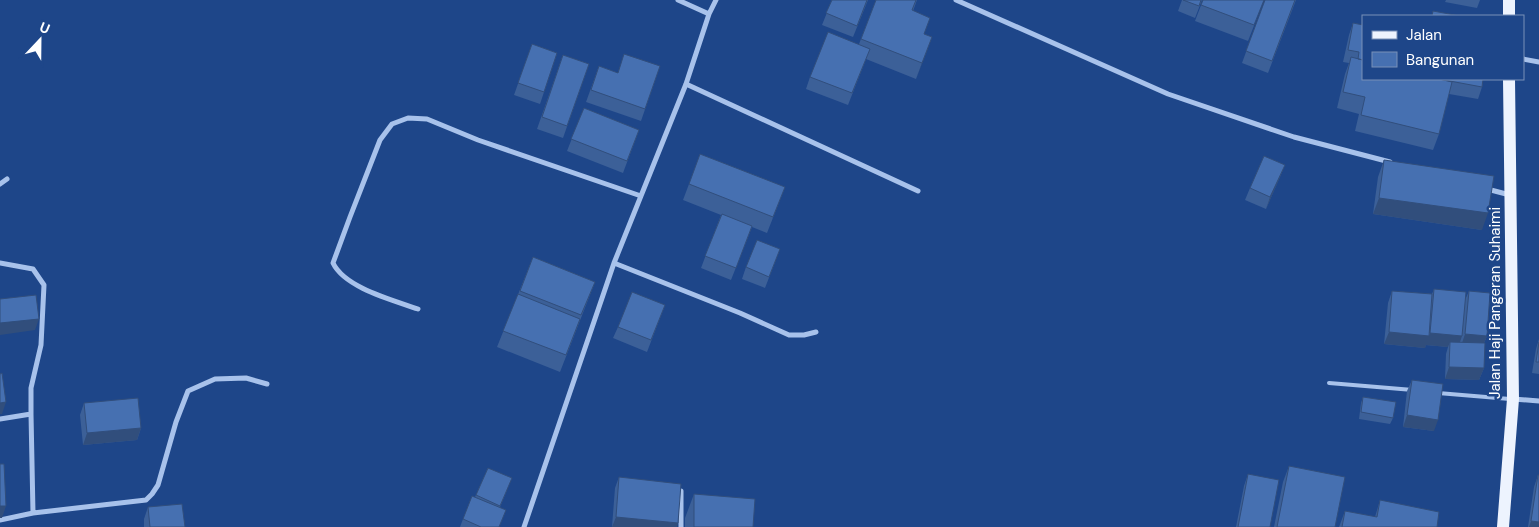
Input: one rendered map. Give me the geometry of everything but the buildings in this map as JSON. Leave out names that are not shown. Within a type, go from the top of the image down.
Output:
[{"type":"main road","points":[[1509,0],[1509,15]]},
{"type":"main road","name":"Jalan Haji Pangeran Suhaimi","points":[[1503,527],[1512,399],[1510,80]]},
{"type":"street","points":[[678,0],[709,14]]},
{"type":"street","points":[[524,527],[614,264],[686,84],[709,14],[716,0]]},
{"type":"street","points":[[956,0],[1168,94],[1294,137],[1400,165]]},
{"type":"street","points":[[1524,59],[1539,62]]},
{"type":"street","points":[[686,84],[918,191]]},
{"type":"street","points":[[418,309],[352,284],[337,271],[333,264],[380,140],[392,124],[408,118],[427,119],[478,140],[641,196]]},
{"type":"street","points":[[0,184],[7,179]]},
{"type":"street","points":[[1483,188],[1511,195]]},
{"type":"street","points":[[0,263],[33,269],[44,285],[41,345],[31,388],[33,513]]},
{"type":"street","points":[[614,264],[740,313],[789,335],[804,336],[816,332]]},
{"type":"street","points":[[0,520],[33,513],[146,500],[158,485],[176,422],[188,391],[215,379],[246,378],[268,384]]},
{"type":"street","points":[[1512,399],[1539,401]]},
{"type":"street","points":[[0,419],[31,414]]},
{"type":"street","points":[[681,491],[681,527]]},
{"type":"lane","points":[[1328,383],[1416,391]]},
{"type":"lane","points":[[1435,392],[1512,399]]}]
